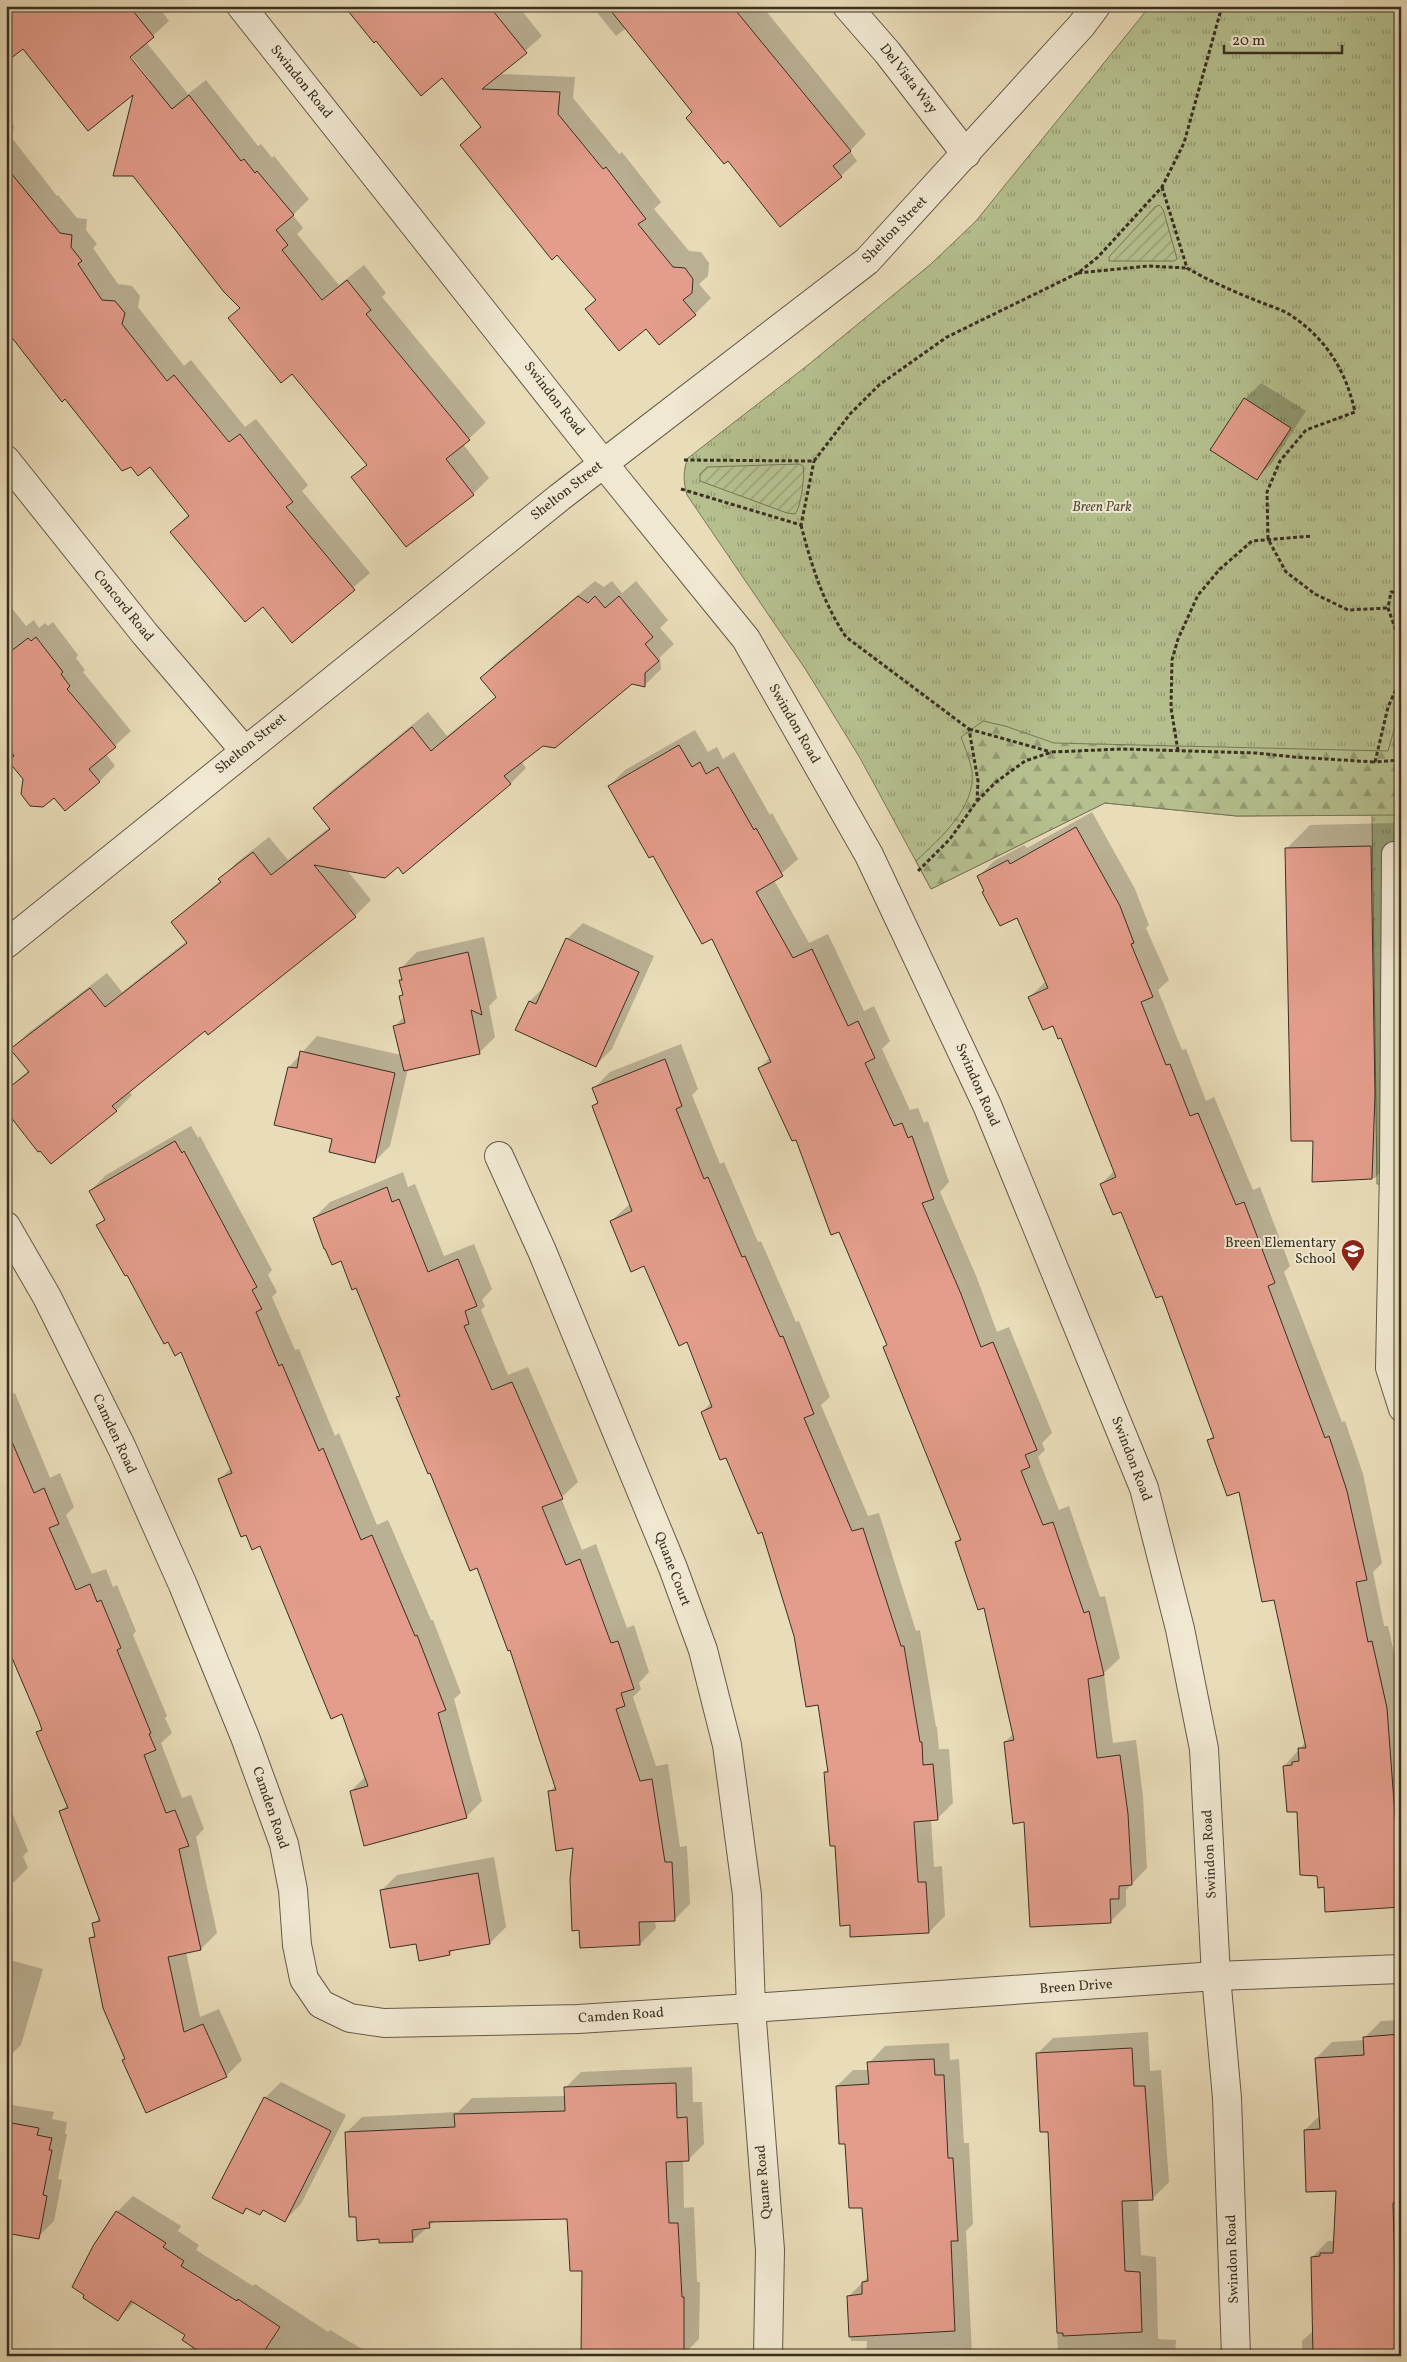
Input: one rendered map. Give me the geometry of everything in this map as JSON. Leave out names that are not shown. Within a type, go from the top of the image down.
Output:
[{"type":"street","name":"Swindon Road","points":[[241,6],[603,463],[746,639],[868,855],[988,1105],[1140,1479],[1180,1629],[1204,1749],[1216,1976],[1227,2098],[1236,2356]]},
{"type":"street","name":"Del Vista Way","points":[[847,6],[887,52],[966,154]]},
{"type":"street","name":"Shelton Street","points":[[6,944],[244,750],[603,463],[868,261],[1081,26],[1096,6]]},
{"type":"street","name":"Concord Road","points":[[6,460],[145,634],[244,750]]},
{"type":"street","name":"Quane Court","points":[[499,1156],[542,1251],[673,1568],[703,1650],[727,1745],[748,1895],[751,2008]]},
{"type":"street","name":"Camden Road","points":[[6,1226],[48,1297],[122,1448],[183,1585],[245,1737],[284,1844],[293,1890],[297,1945],[304,1979],[321,2004],[350,2018],[384,2022],[578,2019],[751,2008]]},
{"type":"street","name":"Breen Drive","points":[[751,2008],[1216,1976],[1401,1969]]},
{"type":"street","name":"Quane Road","points":[[751,2008],[770,2250],[768,2356]]},
{"type":"lane","points":[[1394,854],[1396,1170],[1388,1368],[1401,1408]]},
{"type":"path","points":[[1052,752],[970,729],[846,637],[833,618],[811,564],[801,525],[814,460],[850,414],[879,385],[947,337],[1078,273],[1098,257],[1162,187],[1184,143],[1222,6]]},
{"type":"path","points":[[1162,187],[1187,268]]},
{"type":"path","points":[[1078,273],[1148,266],[1187,268],[1205,278],[1290,315],[1328,350],[1343,372],[1350,388],[1355,412],[1306,430],[1280,461],[1266,492],[1268,540],[1286,572],[1315,594],[1348,610],[1388,608]]},
{"type":"path","points":[[684,460],[814,460]]},
{"type":"path","points":[[681,489],[801,525]]},
{"type":"path","points":[[1178,751],[1170,708],[1171,676],[1178,639],[1198,595],[1220,569],[1252,541],[1312,536]]},
{"type":"path","points":[[1375,762],[1388,707],[1397,687],[1401,670],[1397,634],[1388,608],[1391,592],[1401,593]]},
{"type":"path","points":[[970,729],[976,759],[977,801]]},
{"type":"path","points":[[917,872],[950,839],[977,801],[996,782],[1025,761],[1052,752],[1122,749],[1256,753],[1375,762],[1401,760]]},
{"type":"green space","name":"Breen Park","points":[[1150,6],[1401,6],[1401,815],[1398,815],[1401,816],[1401,1184],[1377,1184],[1372,815],[1237,816],[1105,803],[931,889],[860,758],[806,670],[687,495],[684,481],[684,472],[688,458],[808,365],[931,264],[976,221]]},
{"type":"green space","points":[[1159,205],[1163,209],[1177,259],[1174,261],[1109,261],[1109,257]]},
{"type":"green space","points":[[799,464],[803,466],[803,484],[801,498],[795,514],[787,513],[700,481],[700,474],[707,467]]},
{"type":"green space","points":[[1401,705],[1401,815],[1237,816],[1105,803],[931,889],[916,861],[945,832],[962,810],[972,785],[972,771],[961,737],[983,721],[1005,726],[1054,743],[1388,751]]},
{"type":"building","points":[[6,6],[129,6],[154,37],[130,57],[172,109],[189,95],[241,161],[244,159],[255,173],[257,171],[294,215],[276,230],[288,245],[282,250],[322,300],[347,280],[371,310],[366,314],[470,440],[446,459],[474,495],[406,547],[351,477],[367,465],[292,374],[281,383],[228,318],[240,308],[224,292],[133,176],[113,176],[133,95],[88,131],[23,49],[6,62]]},
{"type":"building","points":[[344,6],[489,6],[527,53],[482,89],[560,92],[558,114],[603,169],[606,167],[646,219],[638,224],[673,267],[685,268],[693,279],[692,293],[683,300],[696,315],[659,345],[646,329],[619,351],[585,309],[596,300],[557,255],[552,260],[460,145],[481,127],[442,78],[421,96],[376,41],[374,43]]},
{"type":"building","points":[[607,6],[732,6],[851,151],[833,166],[842,177],[780,227],[728,161],[724,164],[686,118],[692,112]]},
{"type":"building","points":[[6,167],[60,233],[72,235],[71,247],[82,261],[78,264],[102,300],[115,301],[125,313],[122,324],[167,381],[174,375],[229,442],[240,434],[293,502],[286,507],[355,590],[292,643],[263,607],[245,622],[170,532],[189,516],[150,467],[138,476],[131,467],[122,471],[65,399],[62,402],[6,330]]},
{"type":"building","points":[[1244,398],[1291,428],[1257,480],[1210,450]]},
{"type":"building","points":[[578,596],[588,603],[595,596],[605,608],[619,596],[653,637],[645,644],[659,661],[645,673],[645,687],[632,684],[555,748],[543,746],[504,776],[511,784],[403,874],[398,867],[385,878],[314,865],[356,917],[208,1035],[205,1031],[112,1106],[117,1111],[51,1164],[40,1151],[38,1152],[6,1111],[6,1090],[29,1072],[10,1049],[90,988],[105,1007],[187,943],[171,922],[221,882],[218,879],[253,852],[271,875],[330,829],[313,808],[412,727],[431,751],[496,697],[480,678]]},
{"type":"building","points":[[36,637],[63,672],[61,674],[70,686],[67,689],[116,747],[89,769],[100,782],[65,811],[54,798],[43,807],[30,806],[21,794],[23,779],[8,761],[14,756],[6,744],[6,655],[28,638],[31,641]]},
{"type":"building","points":[[679,745],[692,767],[700,762],[706,774],[718,767],[783,876],[756,892],[793,958],[812,949],[848,1026],[858,1021],[875,1058],[865,1063],[894,1126],[902,1123],[908,1138],[912,1136],[934,1199],[922,1203],[961,1294],[981,1347],[993,1342],[1037,1450],[1025,1455],[1030,1467],[1021,1471],[1043,1525],[1053,1522],[1084,1613],[1089,1611],[1104,1675],[1088,1679],[1097,1758],[1120,1755],[1128,1814],[1132,1885],[1119,1886],[1119,1899],[1110,1899],[1111,1923],[1030,1927],[1024,1822],[1013,1824],[1004,1742],[1014,1740],[984,1608],[978,1610],[955,1542],[961,1540],[883,1347],[887,1345],[839,1232],[831,1235],[796,1140],[792,1141],[758,1068],[771,1062],[712,939],[702,944],[653,856],[649,858],[608,786]]},
{"type":"building","points":[[1076,827],[1120,906],[1134,943],[1131,944],[1153,997],[1141,1002],[1166,1065],[1170,1064],[1190,1116],[1198,1113],[1236,1205],[1244,1202],[1275,1283],[1268,1286],[1325,1438],[1329,1436],[1347,1491],[1367,1580],[1356,1582],[1368,1642],[1372,1641],[1387,1708],[1396,1829],[1401,1828],[1401,1907],[1325,1912],[1324,1887],[1318,1888],[1317,1876],[1300,1875],[1297,1812],[1287,1812],[1283,1766],[1292,1765],[1292,1762],[1299,1761],[1298,1748],[1306,1748],[1274,1600],[1262,1602],[1239,1492],[1227,1496],[1207,1440],[1214,1438],[1162,1296],[1156,1298],[1121,1212],[1113,1215],[1100,1184],[1116,1177],[1061,1038],[1058,1039],[1053,1026],[1043,1030],[1028,997],[1048,988],[1017,918],[1000,926],[982,892],[984,891],[977,876],[1008,860],[1010,864]]},
{"type":"building","points":[[1371,846],[1375,1094],[1372,1179],[1312,1182],[1313,1141],[1291,1141],[1285,848]]},
{"type":"building","points":[[566,938],[639,972],[596,1067],[515,1030],[529,1001],[536,1004]]},
{"type":"building","points":[[468,952],[482,1015],[471,1010],[480,1054],[404,1071],[393,1026],[405,1023],[399,996],[403,995],[399,980],[402,980],[399,968]]},
{"type":"building","points":[[300,1051],[395,1073],[375,1163],[329,1152],[332,1139],[274,1125],[288,1067],[297,1068]]},
{"type":"building","points":[[665,1059],[682,1106],[676,1109],[704,1179],[708,1177],[742,1257],[745,1256],[780,1337],[783,1336],[814,1414],[804,1418],[852,1531],[863,1528],[901,1646],[904,1646],[920,1742],[922,1742],[923,1765],[933,1764],[938,1820],[914,1822],[918,1882],[926,1882],[929,1933],[850,1937],[850,1925],[840,1926],[835,1846],[830,1846],[824,1772],[828,1772],[818,1705],[806,1707],[794,1636],[762,1532],[758,1534],[726,1458],[720,1460],[701,1412],[712,1407],[687,1342],[679,1346],[644,1266],[631,1272],[610,1221],[632,1211],[592,1106],[598,1103],[592,1088]]},
{"type":"building","points":[[175,1141],[182,1153],[184,1151],[257,1287],[252,1290],[262,1309],[256,1312],[279,1366],[282,1364],[319,1451],[323,1448],[361,1540],[372,1535],[415,1636],[417,1635],[446,1710],[438,1713],[467,1818],[364,1846],[350,1791],[368,1786],[342,1714],[331,1719],[260,1546],[252,1550],[246,1535],[241,1537],[218,1479],[232,1473],[181,1352],[175,1356],[168,1342],[164,1344],[127,1275],[125,1276],[96,1225],[105,1220],[89,1191]]},
{"type":"building","points":[[387,1187],[392,1202],[399,1199],[428,1272],[458,1259],[477,1306],[465,1311],[469,1324],[464,1326],[492,1390],[512,1382],[563,1499],[542,1507],[566,1565],[580,1559],[611,1643],[618,1641],[634,1689],[621,1693],[625,1706],[616,1709],[640,1781],[652,1779],[665,1862],[672,1862],[675,1921],[639,1922],[640,1945],[580,1948],[579,1930],[572,1931],[570,1879],[573,1848],[556,1851],[548,1791],[556,1790],[510,1650],[508,1651],[477,1568],[470,1571],[430,1473],[428,1474],[396,1397],[400,1396],[356,1288],[352,1290],[341,1261],[332,1265],[313,1218]]},
{"type":"building","points":[[6,1428],[34,1493],[44,1488],[59,1524],[49,1528],[76,1590],[90,1584],[97,1602],[101,1600],[121,1648],[117,1650],[151,1733],[149,1734],[156,1750],[144,1755],[166,1813],[175,1810],[189,1846],[179,1849],[201,1950],[168,1957],[184,2032],[203,2024],[227,2077],[146,2113],[122,2060],[125,2059],[103,2008],[89,1938],[95,1937],[92,1923],[100,1921],[59,1811],[68,1808],[36,1732],[42,1730],[39,1721],[6,1644]]},
{"type":"building","points":[[478,1873],[490,1944],[449,1951],[450,1955],[419,1961],[416,1944],[390,1948],[380,1890]]},
{"type":"building","points":[[1401,2034],[1401,2202],[1393,2203],[1397,2356],[1313,2356],[1311,2257],[1320,2256],[1320,2253],[1333,2253],[1336,2191],[1306,2192],[1304,2130],[1320,2129],[1315,2058],[1364,2055],[1363,2037]]},
{"type":"building","points":[[1132,2048],[1134,2086],[1145,2086],[1153,2200],[1122,2201],[1125,2271],[1140,2272],[1142,2332],[1063,2336],[1063,2333],[1057,2333],[1048,2132],[1040,2132],[1036,2053]]},
{"type":"building","points":[[934,2059],[935,2075],[944,2075],[948,2158],[953,2158],[958,2241],[951,2241],[955,2331],[849,2337],[847,2296],[862,2294],[862,2282],[868,2281],[862,2208],[849,2208],[845,2144],[839,2144],[836,2086],[869,2084],[867,2062]]},
{"type":"building","points":[[676,2083],[677,2118],[687,2117],[689,2161],[666,2162],[669,2223],[678,2223],[682,2297],[684,2297],[684,2356],[581,2356],[582,2271],[570,2271],[567,2219],[429,2222],[430,2228],[412,2230],[413,2242],[379,2243],[379,2239],[357,2241],[356,2217],[349,2217],[345,2132],[455,2127],[454,2114],[565,2111],[564,2087]]},
{"type":"building","points":[[264,2097],[331,2131],[285,2222],[263,2210],[260,2215],[246,2208],[243,2214],[212,2198]]},
{"type":"building","points":[[6,2122],[39,2128],[37,2135],[52,2138],[49,2150],[52,2150],[43,2195],[47,2196],[39,2239],[6,2233]]},
{"type":"building","points":[[116,2211],[166,2243],[163,2247],[184,2261],[181,2266],[237,2301],[238,2299],[280,2327],[261,2356],[206,2356],[182,2340],[185,2335],[131,2301],[118,2321],[83,2298],[84,2295],[72,2287],[93,2246]]},
{"type":"place","name":"Breen Elementary School","points":[[1353,1272]]}]
